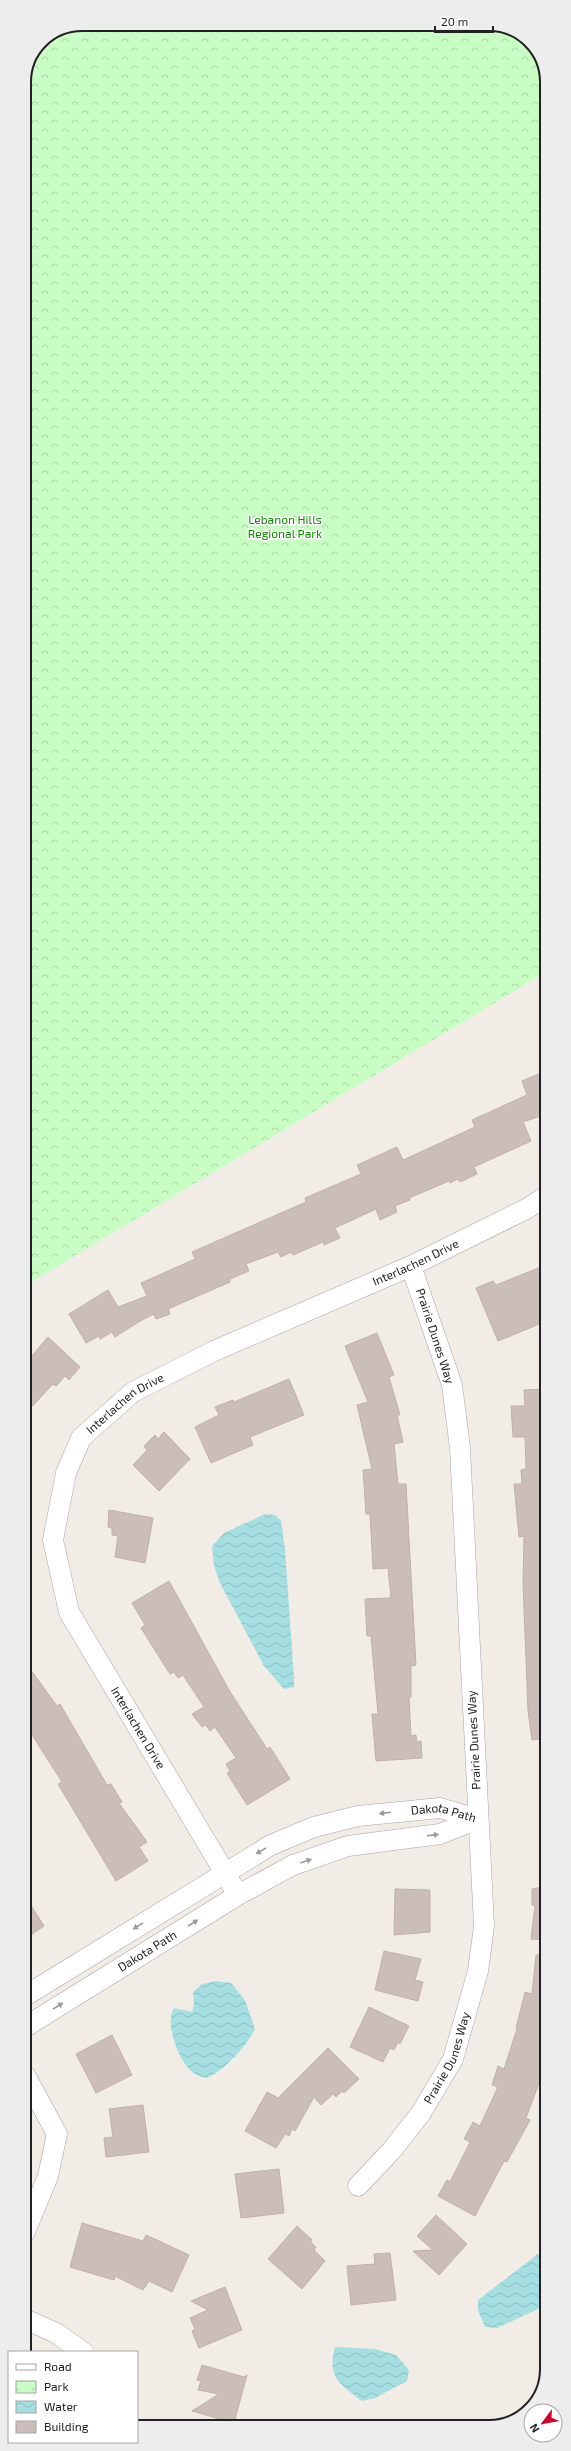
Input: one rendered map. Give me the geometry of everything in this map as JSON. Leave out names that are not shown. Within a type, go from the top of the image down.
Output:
[{"type":"street","name":"Interlachen Drive","points":[[238,1895],[69,1612],[53,1540],[66,1473],[81,1438],[133,1392],[214,1351],[411,1266],[528,1208],[540,1200]]},
{"type":"street","name":"Prairie Dunes Way","points":[[358,2186],[392,2150],[421,2113],[453,2059],[478,1971],[484,1926],[460,1448],[452,1384],[411,1266]]},
{"type":"street","name":"Dakota Path","points":[[31,1992],[271,1845],[314,1828],[358,1816],[440,1808],[478,1819]]},
{"type":"street","name":"Dakota Path","points":[[31,2023],[238,1895],[293,1865],[348,1846],[440,1834],[478,1819]]},
{"type":"street","points":[[31,2086],[57,2134],[48,2176],[31,2217]]},
{"type":"street","points":[[31,2322],[56,2333],[82,2351]]},
{"type":"green space","name":"Lebanon Hills Regional Park","points":[[82,31],[492,31],[515,38],[527,48],[533,56],[539,72],[540,82],[540,976],[31,1282],[31,82],[35,62],[40,54],[46,46],[62,35]]},
{"type":"water","points":[[265,1514],[275,1515],[281,1521],[285,1549],[294,1687],[284,1689],[264,1666],[220,1583],[214,1566],[212,1546],[224,1533]]},
{"type":"water","points":[[216,1981],[231,1983],[245,2000],[255,2029],[246,2043],[228,2064],[207,2078],[195,2074],[184,2062],[172,2033],[171,2015],[174,2008],[192,2012],[194,2005],[193,1992],[202,1984]]},
{"type":"water","points":[[540,2252],[540,2308],[497,2328],[485,2327],[478,2311],[478,2300]]},
{"type":"water","points":[[335,2347],[375,2349],[396,2355],[409,2370],[407,2381],[375,2398],[362,2401],[341,2384],[334,2373],[333,2357]]},
{"type":"building","points":[[540,1074],[540,1116],[523,1122],[531,1141],[474,1167],[477,1174],[460,1182],[458,1179],[450,1183],[449,1181],[409,1198],[410,1200],[395,1206],[397,1212],[380,1220],[376,1209],[335,1228],[340,1238],[324,1245],[323,1242],[293,1255],[291,1252],[281,1257],[278,1252],[246,1264],[249,1271],[230,1279],[230,1282],[168,1309],[170,1314],[156,1319],[154,1314],[115,1337],[112,1332],[100,1339],[99,1336],[86,1343],[69,1314],[108,1290],[118,1307],[147,1296],[141,1283],[195,1259],[192,1252],[306,1202],[305,1198],[361,1174],[357,1165],[397,1147],[403,1160],[475,1127],[472,1120],[527,1095],[522,1081]]},
{"type":"building","points":[[540,1267],[540,1324],[498,1341],[476,1288],[493,1281],[496,1285]]},
{"type":"building","points":[[377,1333],[394,1375],[389,1377],[400,1415],[397,1415],[403,1442],[394,1444],[398,1484],[406,1484],[416,1665],[411,1666],[411,1697],[409,1697],[411,1736],[416,1735],[417,1742],[421,1741],[422,1758],[376,1761],[372,1714],[378,1714],[371,1636],[367,1636],[365,1599],[391,1598],[388,1568],[373,1569],[370,1514],[366,1514],[363,1470],[372,1469],[357,1405],[368,1402],[345,1346]]},
{"type":"building","points":[[48,1337],[80,1367],[69,1380],[65,1376],[56,1386],[53,1384],[31,1408],[31,1357]]},
{"type":"building","points":[[289,1379],[304,1415],[250,1437],[253,1445],[211,1463],[195,1427],[219,1415],[215,1407],[233,1400],[234,1402]]},
{"type":"building","points":[[540,1389],[540,1739],[532,1740],[528,1711],[523,1583],[524,1536],[519,1537],[514,1484],[522,1484],[521,1470],[526,1469],[525,1437],[513,1437],[511,1406],[525,1406],[524,1390]]},
{"type":"building","points":[[164,1432],[190,1459],[159,1491],[133,1465],[147,1450],[144,1446],[155,1435],[158,1439]]},
{"type":"building","points":[[109,1510],[153,1518],[145,1563],[115,1557],[118,1536],[112,1535],[112,1528],[108,1527]]},
{"type":"building","points":[[169,1581],[229,1690],[267,1749],[270,1747],[290,1779],[247,1805],[227,1773],[230,1771],[226,1764],[236,1758],[215,1727],[210,1731],[206,1725],[202,1727],[192,1714],[204,1707],[183,1675],[178,1678],[174,1672],[170,1674],[141,1628],[145,1625],[132,1603]]},
{"type":"building","points":[[31,1670],[57,1706],[60,1704],[107,1785],[111,1784],[122,1802],[119,1803],[147,1842],[139,1847],[148,1861],[116,1881],[58,1784],[62,1782],[31,1733]]},
{"type":"building","points":[[540,1887],[540,1940],[531,1939],[535,1905],[532,1905],[532,1889]]},
{"type":"building","points":[[395,1889],[430,1890],[430,1932],[394,1935]]},
{"type":"building","points":[[31,1905],[44,1926],[31,1935]]},
{"type":"building","points":[[384,1951],[421,1959],[415,1980],[423,1982],[418,2001],[375,1990]]},
{"type":"building","points":[[536,1955],[540,1955],[540,2081],[526,2118],[530,2120],[507,2162],[504,2161],[475,2216],[438,2196],[447,2180],[450,2182],[470,2142],[464,2139],[473,2122],[480,2126],[498,2087],[492,2085],[498,2066],[504,2069],[517,2029],[525,1992],[532,1994]]},
{"type":"building","points":[[369,2007],[409,2026],[400,2044],[398,2042],[394,2050],[390,2048],[383,2062],[350,2047]]},
{"type":"building","points":[[112,2035],[132,2075],[96,2093],[76,2054]]},
{"type":"building","points":[[328,2048],[359,2079],[344,2093],[342,2091],[336,2097],[333,2094],[321,2105],[314,2097],[295,2131],[292,2129],[289,2136],[285,2134],[276,2148],[245,2131],[267,2092],[278,2098]]},
{"type":"building","points":[[143,2105],[149,2152],[106,2157],[104,2138],[113,2137],[109,2109]]},
{"type":"building","points":[[279,2169],[284,2213],[241,2218],[235,2174]]},
{"type":"building","points":[[436,2215],[467,2244],[439,2275],[413,2251],[433,2250],[417,2236]]},
{"type":"building","points":[[82,2223],[143,2241],[146,2235],[189,2255],[172,2292],[149,2281],[143,2290],[115,2276],[114,2280],[70,2267]]},
{"type":"building","points":[[297,2226],[312,2240],[310,2241],[316,2247],[314,2250],[325,2261],[302,2289],[268,2259]]},
{"type":"building","points":[[390,2253],[396,2300],[351,2305],[347,2266],[375,2264],[374,2254]]},
{"type":"building","points":[[225,2287],[242,2330],[199,2348],[192,2331],[195,2329],[190,2318],[208,2310],[191,2301]]},
{"type":"building","points":[[202,2365],[244,2377],[247,2375],[235,2420],[224,2420],[192,2411],[219,2394],[198,2390],[201,2381],[197,2380]]}]
